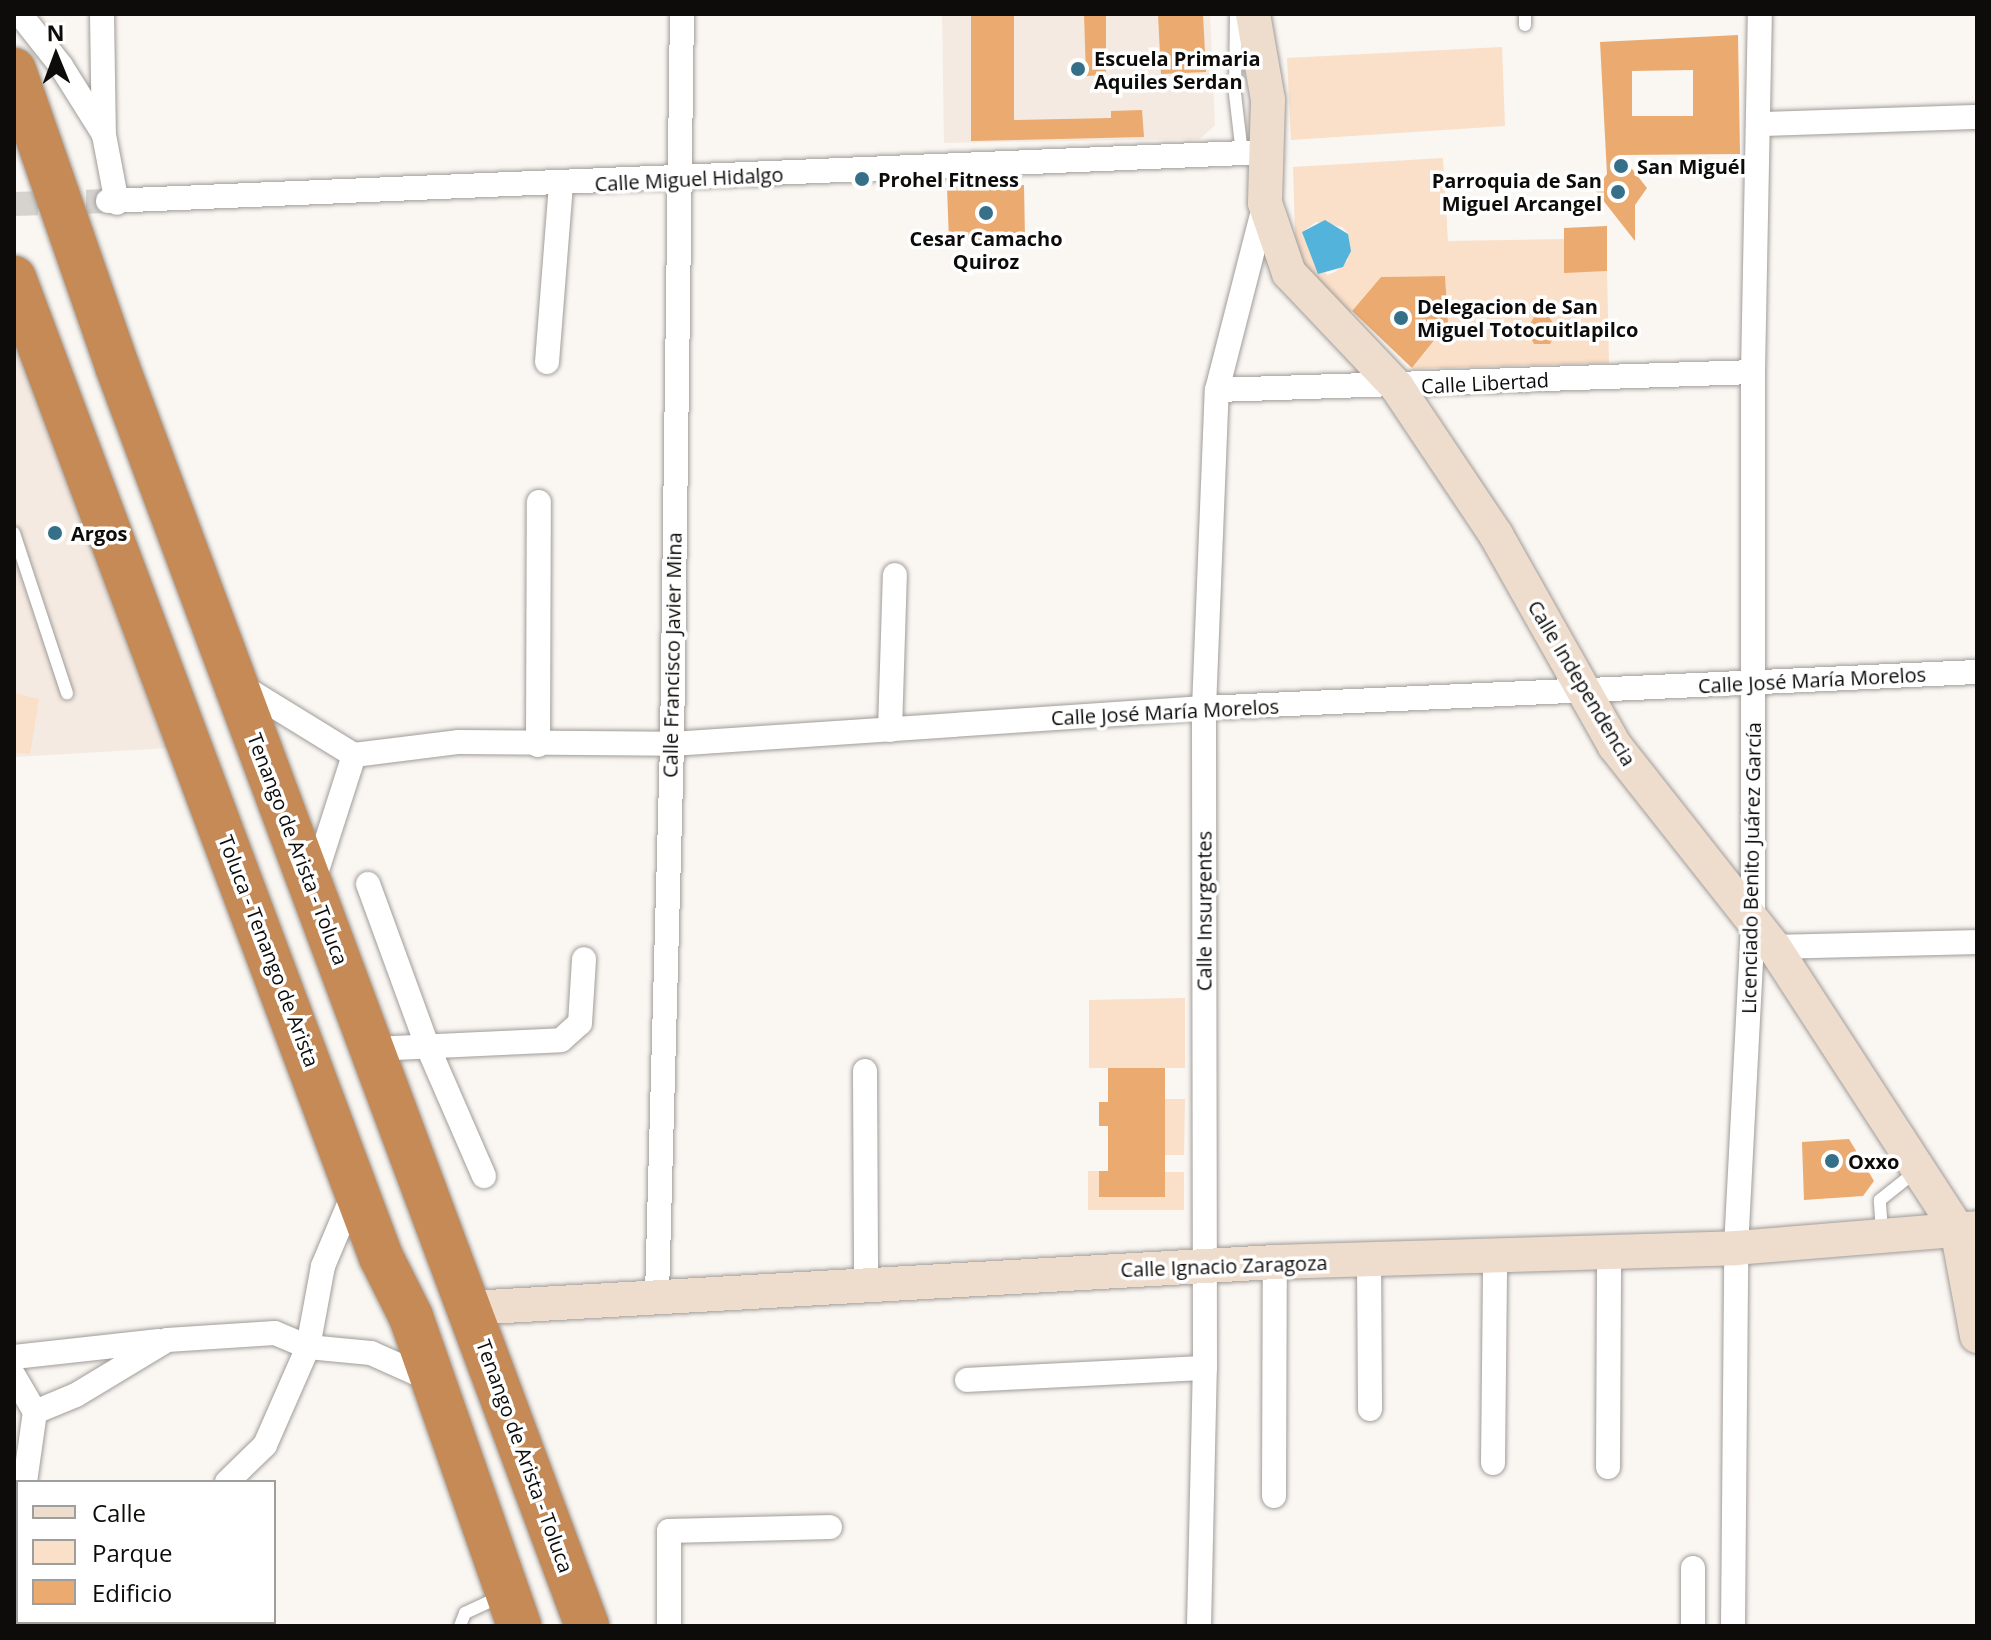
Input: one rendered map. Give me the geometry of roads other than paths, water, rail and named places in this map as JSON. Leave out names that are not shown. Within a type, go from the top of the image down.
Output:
[{"type":"highway","name":"Tenango de Arista - Toluca","points":[[14,70],[234,682],[587,1626]]},
{"type":"highway","name":"Toluca - Tenango de Arista","points":[[19,302],[431,1380],[512,1610]]},
{"type":"street","points":[[20,14],[61,66],[104,135]]},
{"type":"street","points":[[102,14],[104,135]]},
{"type":"street","name":"Calle Francisco Javier Mina","points":[[657,1295],[672,744],[682,14]]},
{"type":"street","name":"Calle Independencia","points":[[1253,14],[1268,100],[1256,153],[1265,203],[1289,273],[1397,387],[1496,535],[1615,746],[1774,947],[1918,1169],[1967,1229],[1977,1336]]},
{"type":"street","name":"Licenciado Benito Juárez García","points":[[1733,1626],[1736,1248],[1753,921],[1753,372],[1761,124],[1760,14]]},
{"type":"street","points":[[1761,124],[1977,117]]},
{"type":"street","name":"Calle Miguel Hidalgo","points":[[104,135],[113,202],[561,186],[678,178],[1256,153]]},
{"type":"street","points":[[547,362],[561,186]]},
{"type":"street","name":"Calle Insurgentes","points":[[1199,1626],[1205,1368],[1204,708],[1217,390],[1265,203]]},
{"type":"street","name":"Calle Libertad","points":[[1217,390],[1397,387],[1753,372]]},
{"type":"street","points":[[538,745],[539,502]]},
{"type":"street","points":[[890,730],[895,575]]},
{"type":"street","name":"Calle José María Morelos","points":[[354,755],[459,742],[672,744],[1204,708],[1977,672]]},
{"type":"street","points":[[234,682],[354,755],[312,888]]},
{"type":"street","points":[[368,884],[427,1045],[484,1176]]},
{"type":"street","points":[[1774,947],[1977,942]]},
{"type":"street","points":[[373,1049],[561,1040],[580,1023],[584,959]]},
{"type":"street","points":[[865,1071],[866,1283]]},
{"type":"street","points":[[229,1480],[265,1445],[308,1347],[323,1266],[357,1185]]},
{"type":"street","name":"Calle Ignacio Zaragoza","points":[[470,1308],[1275,1262],[1736,1248],[1967,1229]]},
{"type":"street","points":[[1608,1467],[1609,1253]]},
{"type":"street","points":[[1493,1463],[1495,1256]]},
{"type":"street","points":[[1369,1260],[1370,1409]]},
{"type":"street","points":[[1274,1496],[1275,1262]]},
{"type":"street","points":[[14,1357],[167,1340],[275,1333],[308,1347],[371,1353],[431,1380]]},
{"type":"street","points":[[35,1412],[76,1395],[167,1340]]},
{"type":"street","points":[[967,1380],[1205,1368]]},
{"type":"street","points":[[14,1376],[35,1412],[25,1480]]},
{"type":"street","points":[[669,1626],[669,1531],[830,1527]]},
{"type":"street","points":[[1693,1568],[1693,1626]]},
{"type":"lane","points":[[1236,14],[1235,94],[1256,153]]},
{"type":"lane","points":[[14,533],[67,693]]},
{"type":"lane","points":[[1883,1236],[1880,1200],[1918,1169]]},
{"type":"lane","points":[[457,1624],[465,1613],[512,1610]]},
{"type":"water","points":[[1325,220],[1348,234],[1351,251],[1343,267],[1318,274],[1302,232]]},
{"type":"tunnel","points":[[14,204],[108,201]]},
{"type":"place","name":"Escuela Primaria Aquiles Serdan","points":[[1078,69]]},
{"type":"place","name":"San Miguél","points":[[1621,166]]},
{"type":"place","name":"Prohel Fitness","points":[[862,179]]},
{"type":"place","name":"Parroquia de San Miguel Arcangel","points":[[1618,192]]},
{"type":"place","name":"Cesar Camacho Quiroz","points":[[986,213]]},
{"type":"place","name":"Delegacion de San Miguel Totocuitlapilco","points":[[1401,318]]},
{"type":"place","name":"Argos","points":[[55,533]]},
{"type":"place","name":"Oxxo","points":[[1832,1161]]}]
